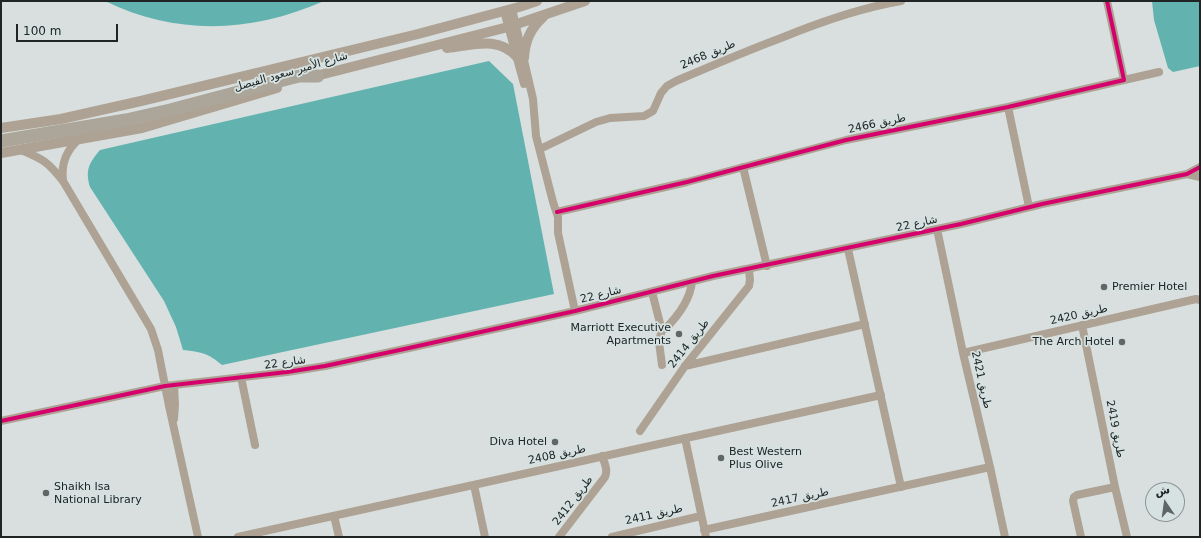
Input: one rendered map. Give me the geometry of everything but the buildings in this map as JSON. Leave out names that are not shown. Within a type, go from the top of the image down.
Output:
[{"type":"main road","points":[[1,141],[126,120],[291,78],[300,76],[318,76]]},
{"type":"street","name":"شارع الأمير سعود الفيصل","points":[[1,128],[61,119],[141,101],[418,34],[537,1]]},
{"type":"street","name":"شارع الأمير سعود الفيصل","points":[[1,153],[78,140],[164,122],[318,76],[512,26],[585,1]]},
{"type":"street","name":"طريق 2468","points":[[540,149],[596,122],[610,118],[644,116],[653,111],[661,93],[667,86],[738,55],[828,19],[863,9],[901,1]]},
{"type":"street","points":[[1107,1],[1124,80]]},
{"type":"street","points":[[508,10],[534,106],[536,136],[557,212],[558,233],[574,311]]},
{"type":"street","points":[[520,57],[529,34],[538,21],[546,15]]},
{"type":"street","points":[[435,46],[448,48],[479,44],[495,44],[510,50],[520,57]]},
{"type":"street","name":"طريق 2466","points":[[557,212],[687,182],[846,140],[1008,107],[1159,72]]},
{"type":"street","points":[[1008,107],[1029,207]]},
{"type":"street","points":[[63,181],[62,171],[67,153],[78,140]]},
{"type":"street","points":[[21,150],[47,162],[63,181],[151,329],[158,350],[198,537]]},
{"type":"street","points":[[743,167],[767,266]]},
{"type":"street","name":"شارع 22","points":[[1,421],[165,386],[280,373],[325,366],[574,311],[692,282],[988,218],[1029,207],[1187,174],[1200,167]]},
{"type":"street","name":"شارع 22","points":[[1187,174],[1200,177]]},
{"type":"street","name":"طريق 2421","points":[[937,229],[963,353],[1005,537]]},
{"type":"street","points":[[848,249],[901,487]]},
{"type":"street","name":"طريق 2414","points":[[640,431],[685,366],[749,286],[749,270]]},
{"type":"street","points":[[662,329],[666,329],[685,304],[690,296],[692,282]]},
{"type":"street","points":[[652,292],[662,329],[659,349],[662,364]]},
{"type":"street","name":"طريق 2420","points":[[963,353],[1196,299],[1200,300]]},
{"type":"street","points":[[685,366],[865,324]]},
{"type":"street","name":"طريق 2419","points":[[1082,325],[1115,487],[1127,537]]},
{"type":"street","points":[[241,377],[256,445]]},
{"type":"street","points":[[174,385],[174,426]]},
{"type":"street","name":"طريق 2408","points":[[238,537],[270,534],[334,516],[881,395]]},
{"type":"street","points":[[685,438],[705,534]]},
{"type":"street","name":"طريق 2412","points":[[559,537],[605,477],[607,468],[602,456]]},
{"type":"street","name":"طريق 2417","points":[[705,534],[990,467]]},
{"type":"street","points":[[474,485],[485,537]]},
{"type":"street","points":[[1081,537],[1073,501],[1074,497],[1077,495],[1115,487]]},
{"type":"street","points":[[334,516],[340,537]]},
{"type":"street","name":"طريق 2411","points":[[612,537],[701,516]]},
{"type":"water","points":[[105,1],[324,1],[297,12],[269,19],[242,24],[214,26],[187,25],[159,20],[132,12]]},
{"type":"water","points":[[1152,1],[1200,1],[1200,66],[1173,72],[1168,68],[1154,20]]},
{"type":"water","points":[[489,61],[513,84],[554,294],[222,365],[213,358],[204,354],[183,350],[176,327],[164,301],[90,187],[88,176],[89,167],[100,150]]},
{"type":"cycle path","points":[[557,212],[687,182],[846,140],[1008,107],[1124,80],[1107,1]]},
{"type":"cycle path","points":[[1,421],[165,386],[287,372],[325,366],[575,311],[713,276],[961,224],[1042,204],[1187,174],[1200,167]]},
{"type":"place","name":"Premier Hotel","points":[[1104,287]]},
{"type":"place","name":"Marriott Executive Apartments","points":[[679,334]]},
{"type":"place","name":"The Arch Hotel","points":[[1122,342]]},
{"type":"place","name":"Diva Hotel","points":[[555,442]]},
{"type":"place","name":"Best Western Plus Olive","points":[[721,458]]},
{"type":"place","name":"Shaikh Isa National Library","points":[[46,493]]}]
